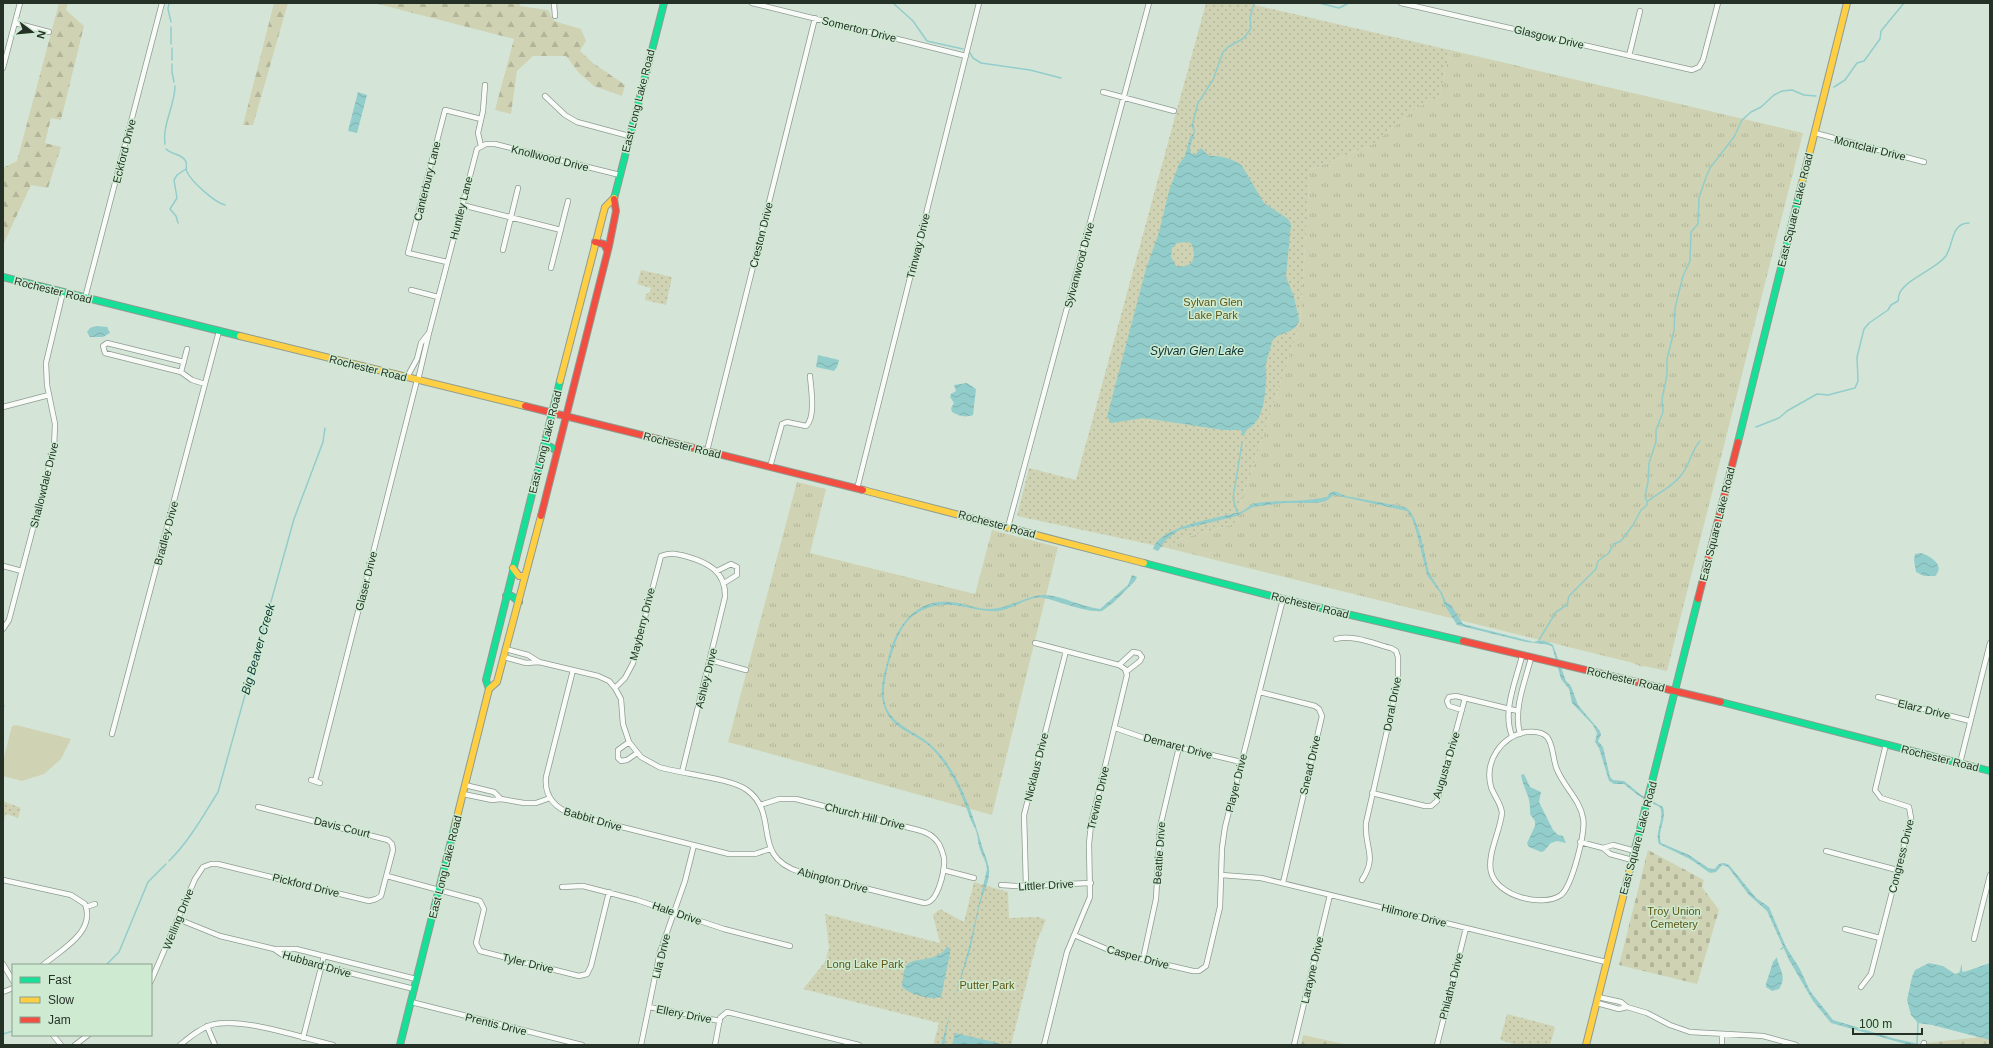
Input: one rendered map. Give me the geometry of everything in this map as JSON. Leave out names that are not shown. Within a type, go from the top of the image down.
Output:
[{"type":"main road","name":"East Long Lake Road","points":[[400,1045],[490,689],[497,682],[519,602],[607,250],[616,211],[614,198],[664,3]]},
{"type":"main road","name":"East Square Lake Road","points":[[1586,1045],[1847,3]]},
{"type":"main road","name":"East Long Lake Road","points":[[490,689],[486,680],[595,242],[605,208],[614,198]]},
{"type":"main road","points":[[595,242],[604,244],[607,250]]},
{"type":"main road","name":"Rochester Road","points":[[3,277],[770,467],[1008,527],[1283,599],[1522,656],[1675,690],[1990,771]]},
{"type":"main road","points":[[561,379],[566,386],[573,387]]},
{"type":"main road","points":[[543,448],[549,446],[557,451]]},
{"type":"main road","points":[[513,568],[519,576],[525,576]]},
{"type":"main road","points":[[506,596],[512,596],[519,602]]},
{"type":"main road","points":[[490,664],[493,668],[500,669]]},
{"type":"street","points":[[3,68],[20,3]]},
{"type":"street","name":"Eckford Drive","points":[[86,298],[162,3]]},
{"type":"street","points":[[554,3],[555,16]]},
{"type":"street","name":"Somerton Drive","points":[[752,3],[966,56]]},
{"type":"street","name":"Trinway Drive","points":[[857,489],[979,3]]},
{"type":"street","name":"Sylvanwood Drive","points":[[1008,527],[1149,3]]},
{"type":"street","name":"Glasgow Drive","points":[[1401,3],[1688,70],[1697,68],[1703,60],[1718,3]]},
{"type":"street","points":[[1629,56],[1640,11]]},
{"type":"street","name":"Creston Drive","points":[[706,451],[815,18]]},
{"type":"street","points":[[15,23],[49,32]]},
{"type":"street","points":[[481,146],[478,137],[485,85]]},
{"type":"street","points":[[1103,92],[1174,111]]},
{"type":"street","points":[[545,96],[565,115],[577,122],[630,136]]},
{"type":"street","name":"Canterbury Lane","points":[[447,262],[408,253],[445,110],[481,119]]},
{"type":"street","name":"Montclair Drive","points":[[1815,134],[1924,162]]},
{"type":"street","name":"Knollwood Drive","points":[[481,146],[495,144],[620,175]]},
{"type":"street","name":"Huntley Lane","points":[[418,380],[474,154],[481,146]]},
{"type":"street","points":[[503,250],[518,188]]},
{"type":"street","points":[[551,268],[568,201]]},
{"type":"street","points":[[462,205],[561,230]]},
{"type":"street","points":[[411,290],[438,297]]},
{"type":"street","name":"Shallowdale Drive","points":[[3,628],[9,620],[54,448],[55,424],[46,376],[47,355],[62,292]]},
{"type":"street","name":"Bradley Drive","points":[[112,734],[219,330]]},
{"type":"street","name":"Huntley Lane","points":[[407,377],[417,359],[421,343],[429,332]]},
{"type":"street","points":[[184,362],[107,343],[103,346],[105,353],[181,372],[192,380],[205,384]]},
{"type":"street","points":[[181,372],[187,349]]},
{"type":"street","points":[[140,362],[143,351]]},
{"type":"street","points":[[770,467],[782,424],[786,422],[806,426],[810,422],[812,406],[810,376]]},
{"type":"street","name":"Glaser Drive","points":[[316,781],[418,380]]},
{"type":"street","points":[[3,407],[49,395]]},
{"type":"street","name":"Ashley Drive","points":[[661,556],[671,553],[699,560],[710,565],[717,571],[724,583],[725,601],[682,772]]},
{"type":"street","name":"Mayberry Drive","points":[[615,688],[625,678],[631,667],[661,556]]},
{"type":"street","points":[[717,571],[731,564],[737,567],[737,575],[724,583]]},
{"type":"street","points":[[3,566],[22,571]]},
{"type":"street","name":"Player Drive","points":[[1203,969],[1207,964],[1219,913],[1224,837],[1283,599]]},
{"type":"street","name":"Doral Drive","points":[[1336,639],[1354,639],[1391,648],[1397,654],[1397,688],[1365,829],[1370,866],[1362,880]]},
{"type":"street","points":[[1035,643],[1121,666],[1126,672],[1140,661],[1142,657],[1139,653],[1132,652],[1121,666]]},
{"type":"street","points":[[1960,763],[1990,645]]},
{"type":"street","points":[[506,649],[528,655],[539,662]]},
{"type":"street","name":"Nicklaus Drive","points":[[1026,886],[1023,828],[1024,815],[1066,651]]},
{"type":"street","points":[[1512,736],[1508,720],[1509,709],[1522,656]]},
{"type":"street","points":[[504,657],[526,663],[539,662],[603,678],[615,688]]},
{"type":"street","points":[[1520,734],[1517,725],[1518,711],[1531,658]]},
{"type":"street","points":[[710,660],[746,670]]},
{"type":"street","points":[[463,794],[492,800],[501,799],[530,803],[550,798],[546,787],[546,777],[573,670]]},
{"type":"street","name":"Trevino Drive","points":[[1044,1045],[1065,959],[1088,904],[1091,883],[1089,844],[1091,824],[1115,728],[1126,680],[1126,672]]},
{"type":"street","name":"Abington Drive","points":[[615,688],[621,699],[623,724],[630,742],[637,753],[654,765],[740,786],[752,794],[760,805],[765,818],[767,840],[770,849],[782,864],[795,871],[924,903],[929,903],[935,898],[942,870]]},
{"type":"street","name":"Snead Drive","points":[[1260,692],[1314,706],[1319,709],[1322,716],[1282,883]]},
{"type":"street","points":[[1462,710],[1449,706],[1447,701],[1449,697],[1453,695],[1518,711]]},
{"type":"street","name":"Elarz Drive","points":[[1878,697],[1970,721]]},
{"type":"street","name":"Augusta Drive","points":[[1372,793],[1424,806],[1434,804],[1439,796],[1451,744],[1465,698]]},
{"type":"street","name":"Demaret Drive","points":[[1115,728],[1153,741],[1242,762]]},
{"type":"street","points":[[1532,732],[1541,733],[1551,741],[1559,775],[1582,813],[1584,826],[1570,882],[1563,893],[1556,898],[1548,900],[1535,900],[1507,892],[1497,884],[1491,873],[1490,864],[1502,813],[1500,804],[1491,786],[1490,775],[1497,751],[1504,741],[1512,736],[1532,732]]},
{"type":"street","points":[[630,742],[618,750],[618,758],[621,761],[625,761],[637,753]]},
{"type":"street","name":"Congress Drive","points":[[1861,987],[1871,974],[1911,811],[1906,805],[1880,798],[1876,794],[1875,787],[1886,744]]},
{"type":"street","name":"Beattie Drive","points":[[1143,959],[1156,899],[1160,827],[1179,747]]},
{"type":"street","points":[[465,785],[494,792],[501,799]]},
{"type":"street","name":"Babbit Drive","points":[[550,798],[557,807],[568,813],[740,856],[755,854],[770,849]]},
{"type":"street","name":"Church Hill Drive","points":[[760,805],[779,799],[796,799],[923,831],[933,836],[940,847],[944,858],[942,870]]},
{"type":"street","name":"Davis Court","points":[[258,807],[386,838],[392,844],[393,850],[387,876]]},
{"type":"street","points":[[1580,842],[1603,848],[1610,854],[1632,860]]},
{"type":"street","name":"Lila Drive","points":[[641,1045],[660,952],[685,881],[694,845]]},
{"type":"street","points":[[1603,848],[1613,845],[1635,851]]},
{"type":"street","points":[[1826,851],[1897,870]]},
{"type":"street","name":"Pickford Drive","points":[[211,864],[218,864],[369,901],[381,896],[387,876]]},
{"type":"street","name":"Welling Drive","points":[[152,979],[195,879],[203,867],[211,864]]},
{"type":"street","points":[[942,870],[974,878]]},
{"type":"street","name":"Hilmore Drive","points":[[1221,875],[1256,877],[1606,962]]},
{"type":"street","points":[[1974,939],[1990,875]]},
{"type":"street","points":[[387,876],[439,889]]},
{"type":"street","points":[[3,880],[71,895],[79,899],[86,906],[88,916],[83,930],[71,943],[44,964]]},
{"type":"street","name":"Littler Drive","points":[[1001,885],[1026,886],[1091,883]]},
{"type":"street","name":"Hale Drive","points":[[562,887],[582,886],[609,892],[732,931],[790,946]]},
{"type":"street","name":"Tyler Drive","points":[[439,889],[474,898],[482,903],[483,912],[476,943],[480,951],[579,976],[586,974],[591,966],[609,892]]},
{"type":"street","name":"Larayne Drive","points":[[1294,1045],[1330,895]]},
{"type":"street","points":[[86,906],[95,904]]},
{"type":"street","name":"Hubbard Drive","points":[[178,918],[220,936],[274,949],[291,948],[416,979]]},
{"type":"street","name":"Philatha Drive","points":[[1437,1045],[1466,928]]},
{"type":"street","points":[[1845,929],[1880,938]]},
{"type":"street","name":"Casper Drive","points":[[1074,935],[1110,951],[1193,971],[1203,969]]},
{"type":"street","name":"Hubbard Drive","points":[[274,949],[289,958],[414,989]]},
{"type":"street","points":[[303,1038],[324,956]]},
{"type":"street","points":[[3,964],[12,979]]},
{"type":"street","name":"Hubbard Drive","points":[[361,976],[364,966]]},
{"type":"street","points":[[1598,1000],[1619,1008],[1627,1007],[1647,1013],[1680,1029],[1698,1033],[1763,1036],[1776,1038],[1796,1045]]},
{"type":"street","name":"Prentis Drive","points":[[411,1002],[582,1045]]},
{"type":"street","name":"Ellery Drive","points":[[649,1007],[720,1021]]},
{"type":"street","points":[[715,1045],[720,1021],[724,1013],[730,1013],[859,1045]]},
{"type":"street","points":[[180,1045],[207,1026],[223,1022],[235,1022],[333,1045]]},
{"type":"street","points":[[207,1026],[215,1045]]},
{"type":"street","points":[[1722,1034],[1722,1045]]},
{"type":"street","points":[[54,1036],[61,1045]]},
{"type":"street","points":[[75,1045],[87,1036]]},
{"type":"green space","points":[[59,3],[68,3],[66,10],[84,26],[61,120],[51,118],[45,143],[61,147],[48,188],[31,185],[3,245],[3,168],[17,161]]},
{"type":"green space","points":[[274,3],[288,3],[253,125],[243,125]]},
{"type":"green space","points":[[374,3],[521,3],[520,6],[548,10],[554,21],[581,29],[586,41],[580,51],[593,63],[625,85],[622,96],[594,86],[579,73],[566,56],[533,56],[517,71],[511,114],[495,110],[514,39]]},
{"type":"green space","name":"Sylvan Glen Lake Park","points":[[1206,3],[1246,3],[1450,50],[1439,97],[1416,108],[1373,144],[1310,170],[1300,323],[1234,524],[1180,539],[1167,548],[1017,516],[1029,468],[1076,480]]},
{"type":"green space","points":[[1450,50],[1803,133],[1667,671],[1644,666],[1642,667],[1633,663],[1167,548],[1180,539],[1234,524],[1300,323],[1310,170],[1373,144],[1416,108],[1439,97]]},
{"type":"green space","points":[[641,270],[672,277],[666,305],[645,300],[646,294],[650,292],[651,288],[637,284]]},
{"type":"green space","points":[[797,482],[826,489],[810,553],[975,594],[992,530],[1058,547],[992,815],[728,742]]},
{"type":"green space","points":[[16,725],[71,739],[61,759],[44,774],[22,781],[3,776],[3,761],[12,726]]},
{"type":"green space","points":[[3,801],[21,808],[18,818],[6,814],[3,820]]},
{"type":"green space","name":"Troy Union Cemetery","points":[[1648,850],[1704,880],[1702,887],[1719,910],[1697,984],[1619,965]]},
{"type":"green space","points":[[974,882],[1008,892],[1009,918],[1038,917],[1046,920],[1037,941],[1011,1045],[933,1045],[939,1023],[803,989],[825,962],[829,948],[825,914],[940,943],[933,915],[940,909],[964,922]]},
{"type":"green space","points":[[1507,1014],[1553,1026],[1555,1028],[1550,1045],[1517,1045],[1500,1040]]},
{"type":"green space","points":[[1303,1035],[1349,1045],[1301,1045]]},
{"type":"green space","points":[[1990,1036],[1990,1045],[1931,1045],[1925,1043]]},
{"type":"water","points":[[358,92],[367,95],[357,133],[348,131]]},
{"type":"water","name":"Sylvan Glen Lake","points":[[1193,122],[1195,132],[1190,147],[1191,154],[1196,154],[1201,148],[1209,156],[1217,156],[1235,161],[1242,166],[1264,203],[1288,219],[1291,224],[1286,277],[1294,297],[1299,320],[1295,328],[1276,337],[1272,341],[1266,363],[1266,386],[1260,415],[1257,421],[1246,430],[1244,436],[1241,430],[1223,430],[1144,418],[1111,423],[1107,417],[1146,269],[1159,232],[1169,191],[1179,164],[1185,156],[1190,137],[1194,132],[1191,125]],"holes":[[[1177,243],[1191,243],[1194,253],[1192,261],[1186,266],[1176,266],[1171,257],[1172,248]]]},
{"type":"water","points":[[97,326],[107,327],[110,333],[103,337],[90,337],[87,332],[90,328]]},
{"type":"water","points":[[818,355],[839,360],[834,371],[816,367]]},
{"type":"water","points":[[967,383],[976,389],[973,415],[970,416],[952,412],[951,408],[954,403],[950,397],[951,394],[956,391],[954,385]]},
{"type":"water","points":[[1334,491],[1346,496],[1405,507],[1410,511],[1421,537],[1429,573],[1446,602],[1451,605],[1463,624],[1534,642],[1544,641],[1553,645],[1566,681],[1571,686],[1578,705],[1600,731],[1601,735],[1598,741],[1603,747],[1610,777],[1613,780],[1624,781],[1641,795],[1663,807],[1664,816],[1660,834],[1661,843],[1689,855],[1708,868],[1715,869],[1719,864],[1723,863],[1729,865],[1756,898],[1769,907],[1786,947],[1800,969],[1810,991],[1833,1020],[1892,1038],[1923,1045],[1909,1045],[1831,1023],[1813,1001],[1789,960],[1767,911],[1749,895],[1728,867],[1722,865],[1716,872],[1710,873],[1690,859],[1659,844],[1658,835],[1661,817],[1660,807],[1639,796],[1624,784],[1614,784],[1609,781],[1599,748],[1595,742],[1597,733],[1593,725],[1572,703],[1569,689],[1561,679],[1552,646],[1526,642],[1457,625],[1444,604],[1441,594],[1427,575],[1412,518],[1407,511],[1334,495],[1326,501],[1317,503],[1283,503],[1253,507],[1237,516],[1179,530],[1166,540],[1158,551],[1153,549],[1158,541],[1167,534],[1179,528],[1240,512],[1254,504],[1318,499],[1327,497]]},
{"type":"water","points":[[1921,553],[1929,556],[1938,565],[1938,572],[1935,576],[1924,576],[1916,572],[1914,560],[1915,554]]},
{"type":"water","points":[[1132,575],[1137,577],[1135,581],[1113,603],[1102,611],[1088,610],[1043,598],[1033,598],[999,611],[951,605],[935,606],[924,609],[915,614],[902,628],[894,646],[885,682],[884,698],[887,709],[896,721],[931,745],[949,766],[969,805],[989,869],[988,881],[979,907],[970,951],[952,1007],[945,1042],[944,1045],[941,1045],[969,947],[987,869],[979,846],[976,830],[954,779],[948,769],[928,745],[901,728],[888,715],[883,701],[882,687],[891,647],[901,626],[908,617],[927,605],[938,602],[951,602],[989,609],[1004,607],[1032,597],[1045,595],[1059,597],[1100,609],[1128,585]]},
{"type":"water","points":[[1524,774],[1530,787],[1541,792],[1539,802],[1553,830],[1558,835],[1563,836],[1566,843],[1557,841],[1551,843],[1544,851],[1541,852],[1529,847],[1527,843],[1535,826],[1535,821],[1530,814],[1528,797],[1522,781],[1521,775]]},
{"type":"water","points":[[947,947],[950,948],[950,953],[941,997],[931,998],[920,996],[902,987],[904,970],[909,963],[937,956]]},
{"type":"water","points":[[1777,957],[1783,980],[1779,989],[1772,991],[1766,987],[1766,984],[1773,962]]},
{"type":"water","points":[[1929,963],[1943,966],[1955,974],[1959,973],[1962,964],[1962,971],[1964,972],[1990,963],[1990,1040],[1932,1025],[1918,1023],[1911,1015],[1907,1000],[1912,977],[1915,970]]},
{"type":"water","points":[[955,1033],[998,1043],[1003,1045],[952,1045]]},
{"type":"waterway","name":"Big Beaver Creek","points":[[169,3],[168,9],[171,22]]},
{"type":"waterway","name":"Big Beaver Creek","points":[[893,3],[913,21],[927,41],[963,49]]},
{"type":"waterway","points":[[1193,122],[1198,103],[1213,80],[1223,52],[1228,47],[1244,38],[1251,28],[1250,18],[1254,3]]},
{"type":"waterway","points":[[1319,3],[1339,8],[1347,4]]},
{"type":"waterway","points":[[1834,87],[1845,80],[1857,63],[1864,61],[1880,39],[1881,31],[1904,3]]},
{"type":"waterway","name":"Big Beaver Creek","points":[[171,27],[171,44]]},
{"type":"waterway","name":"Big Beaver Creek","points":[[172,48],[172,60]]},
{"type":"waterway","name":"Big Beaver Creek","points":[[970,53],[973,58],[981,63],[1030,70],[1061,78]]},
{"type":"waterway","name":"Big Beaver Creek","points":[[172,64],[174,82]]},
{"type":"waterway","name":"Big Beaver Creek","points":[[165,144],[165,130],[175,86]]},
{"type":"waterway","points":[[1647,502],[1645,496],[1648,482],[1649,463],[1656,442],[1656,430],[1663,412],[1662,399],[1667,375],[1667,359],[1674,331],[1675,308],[1683,276],[1690,261],[1691,232],[1698,224],[1699,198],[1706,177],[1710,168],[1734,137],[1742,120],[1751,112],[1761,107],[1774,95],[1782,91],[1792,90],[1804,95],[1816,96]]},
{"type":"waterway","name":"Big Beaver Creek","points":[[166,149],[183,158],[186,163],[187,172],[194,181],[209,196],[225,205]]},
{"type":"waterway","points":[[178,223],[176,216],[170,209],[177,198],[174,180],[177,175],[186,169]]},
{"type":"waterway","points":[[1756,427],[1779,418],[1787,411],[1817,394],[1828,395],[1855,388],[1858,381],[1857,357],[1864,329],[1869,323],[1898,301],[1901,290],[1906,285],[1941,262],[1948,252],[1955,231],[1963,224],[1969,223]]},
{"type":"waterway","name":"Big Beaver Creek","points":[[169,861],[190,836],[218,792],[294,519],[323,442],[325,428]]},
{"type":"waterway","points":[[1539,640],[1556,612],[1567,605],[1569,596],[1596,569],[1598,561],[1608,554],[1614,544],[1621,541],[1633,525],[1641,510],[1647,505],[1647,502],[1678,479],[1685,470],[1700,441]]},
{"type":"waterway","points":[[1237,512],[1233,498],[1242,443]]},
{"type":"waterway","name":"Big Beaver Creek","points":[[107,964],[119,952],[148,882],[166,864]]},
{"type":"waterway","points":[[1917,1044],[1918,1023]]},
{"type":"waterway","name":"Big Beaver Creek","points":[[3,1034],[12,1031]]},
{"type":"traffic: fast","points":[[614,199],[664,3]]},
{"type":"traffic: fast","points":[[1738,442],[1799,195]]},
{"type":"traffic: fast","points":[[3,277],[240,336]]},
{"type":"traffic: fast","points":[[489,689],[486,680],[560,381]]},
{"type":"traffic: fast","points":[[543,448],[549,446],[557,451]]},
{"type":"traffic: fast","points":[[1144,563],[1295,602],[1463,641]]},
{"type":"traffic: fast","points":[[506,596],[512,596],[519,602]]},
{"type":"traffic: fast","points":[[1630,869],[1698,599]]},
{"type":"traffic: fast","points":[[1721,702],[1990,771]]},
{"type":"traffic: fast","points":[[400,1045],[455,825]]},
{"type":"traffic: slow","points":[[1799,195],[1847,3]]},
{"type":"traffic: slow","points":[[560,381],[605,207],[614,198]]},
{"type":"traffic: slow","points":[[240,336],[525,406]]},
{"type":"traffic: slow","points":[[863,490],[1144,563]]},
{"type":"traffic: slow","points":[[455,825],[489,689],[497,682],[541,516]]},
{"type":"traffic: slow","points":[[513,568],[519,576],[525,576]]},
{"type":"traffic: slow","points":[[1586,1045],[1630,869]]},
{"type":"traffic: jam","points":[[541,516],[609,246],[616,211],[614,199]]},
{"type":"traffic: jam","points":[[595,242],[604,244],[607,250]]},
{"type":"traffic: jam","points":[[525,406],[863,490]]},
{"type":"traffic: jam","points":[[1698,599],[1738,442]]},
{"type":"traffic: jam","points":[[1463,641],[1721,702]]},
{"type":"park label","name":"Long Lake Park","points":[[865,964]]},
{"type":"park label","name":"Putter Park","points":[[987,985]]}]
